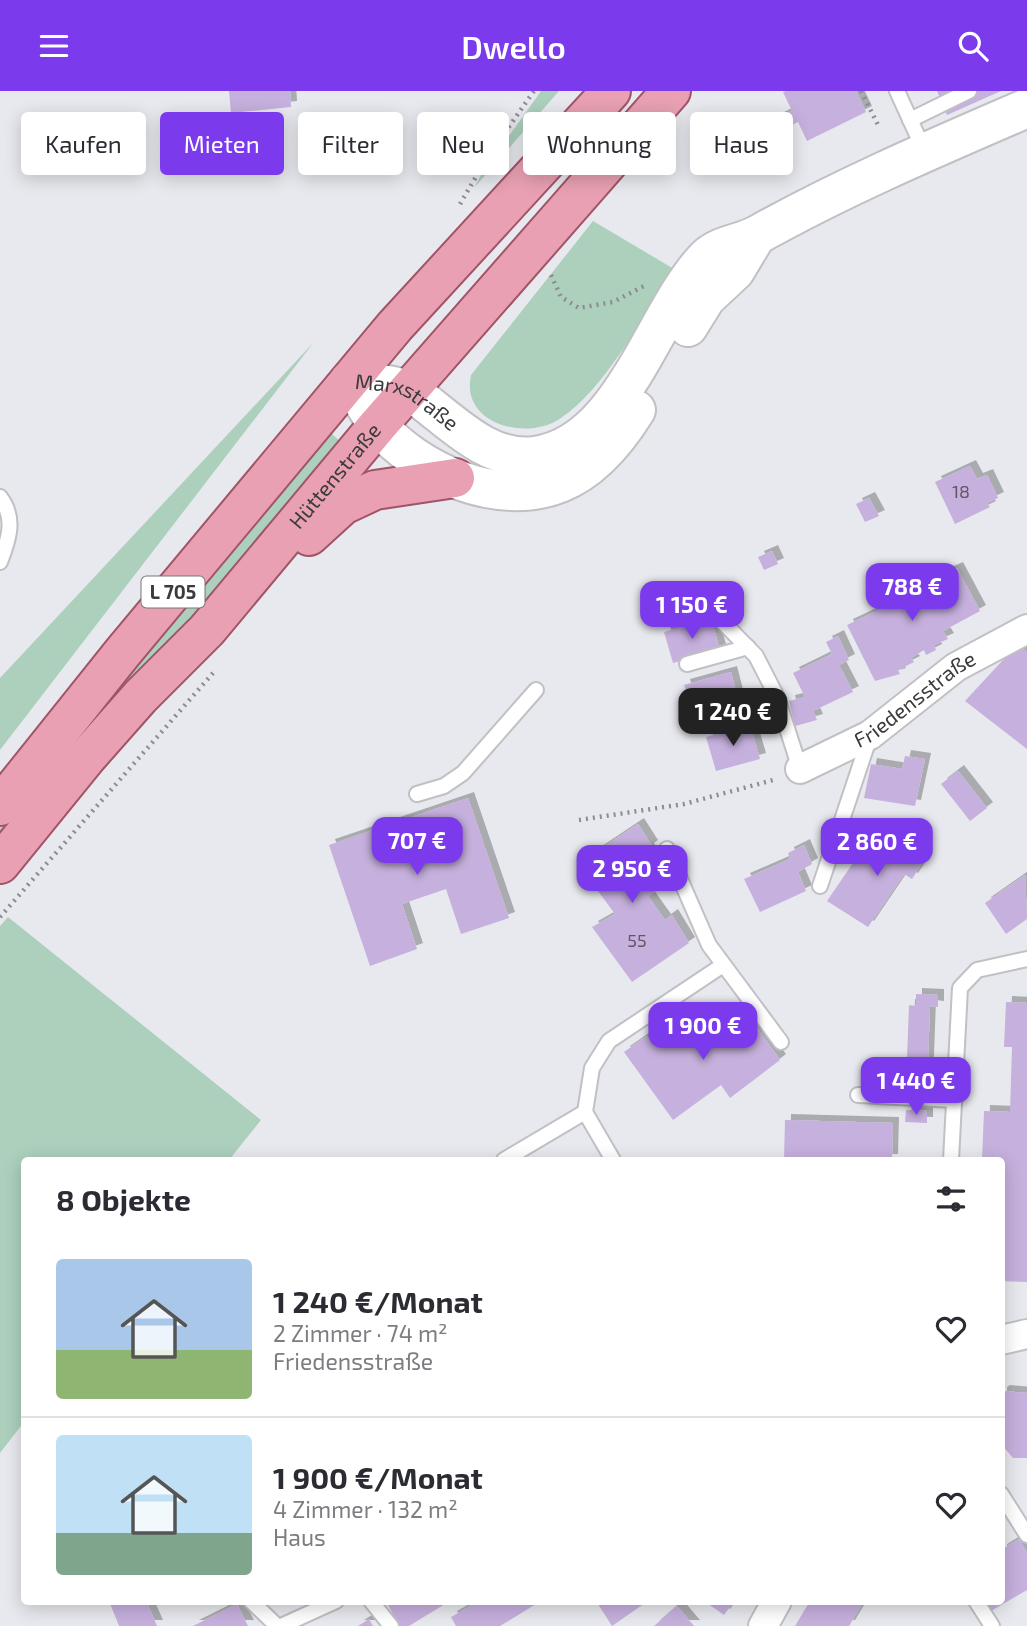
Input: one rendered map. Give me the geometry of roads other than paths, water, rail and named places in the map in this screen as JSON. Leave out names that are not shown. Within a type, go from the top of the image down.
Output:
[{"type":"main road","name":"L 705","points":[[0,806],[123,652],[349,381],[482,229],[611,91]]},
{"type":"main road","name":"Hüttenstraße","points":[[0,864],[140,697],[207,630],[378,425],[671,91]]},
{"type":"main road","name":"L 705","points":[[207,630],[343,505],[375,490],[455,478]]},
{"type":"street","name":"Marxstraße","points":[[349,381],[409,390],[457,428],[503,454],[537,456],[558,450],[595,424],[624,389],[647,355],[672,303],[707,257],[722,248],[756,236],[918,136],[1027,108]]},
{"type":"street","name":"Marxstraße","points":[[349,381],[378,425],[407,450],[443,474],[493,490],[526,492],[560,484],[590,465],[622,433],[706,298],[735,271],[756,236]]},
{"type":"street","name":"Friedensstraße","points":[[800,769],[870,735],[956,667],[1027,629]]},
{"type":"street","points":[[1005,1339],[1027,1334]]},
{"type":"street","points":[[763,1626],[775,1605]]},
{"type":"lane","points":[[900,92],[918,136],[968,91]]},
{"type":"lane","points":[[0,496],[10,516],[9,539],[0,562]]},
{"type":"lane","points":[[715,614],[748,647],[777,697],[800,769]]},
{"type":"lane","points":[[687,664],[748,647]]},
{"type":"lane","points":[[417,794],[444,786],[463,773],[536,690]]},
{"type":"lane","points":[[706,717],[777,697]]},
{"type":"lane","points":[[820,886],[870,735]]},
{"type":"lane","points":[[667,849],[709,945],[780,1042]]},
{"type":"lane","points":[[951,1157],[962,983],[977,970],[1027,959]]},
{"type":"lane","points":[[611,1157],[585,1112],[592,1069],[609,1041],[723,965]]},
{"type":"lane","points":[[858,1095],[954,1100]]},
{"type":"lane","points":[[509,1157],[585,1112]]},
{"type":"lane","points":[[1005,1500],[1027,1535]]},
{"type":"lane","points":[[255,1605],[279,1626],[327,1605]]},
{"type":"lane","points":[[374,1605],[391,1626]]},
{"type":"lane","points":[[979,1605],[992,1626]]}]
